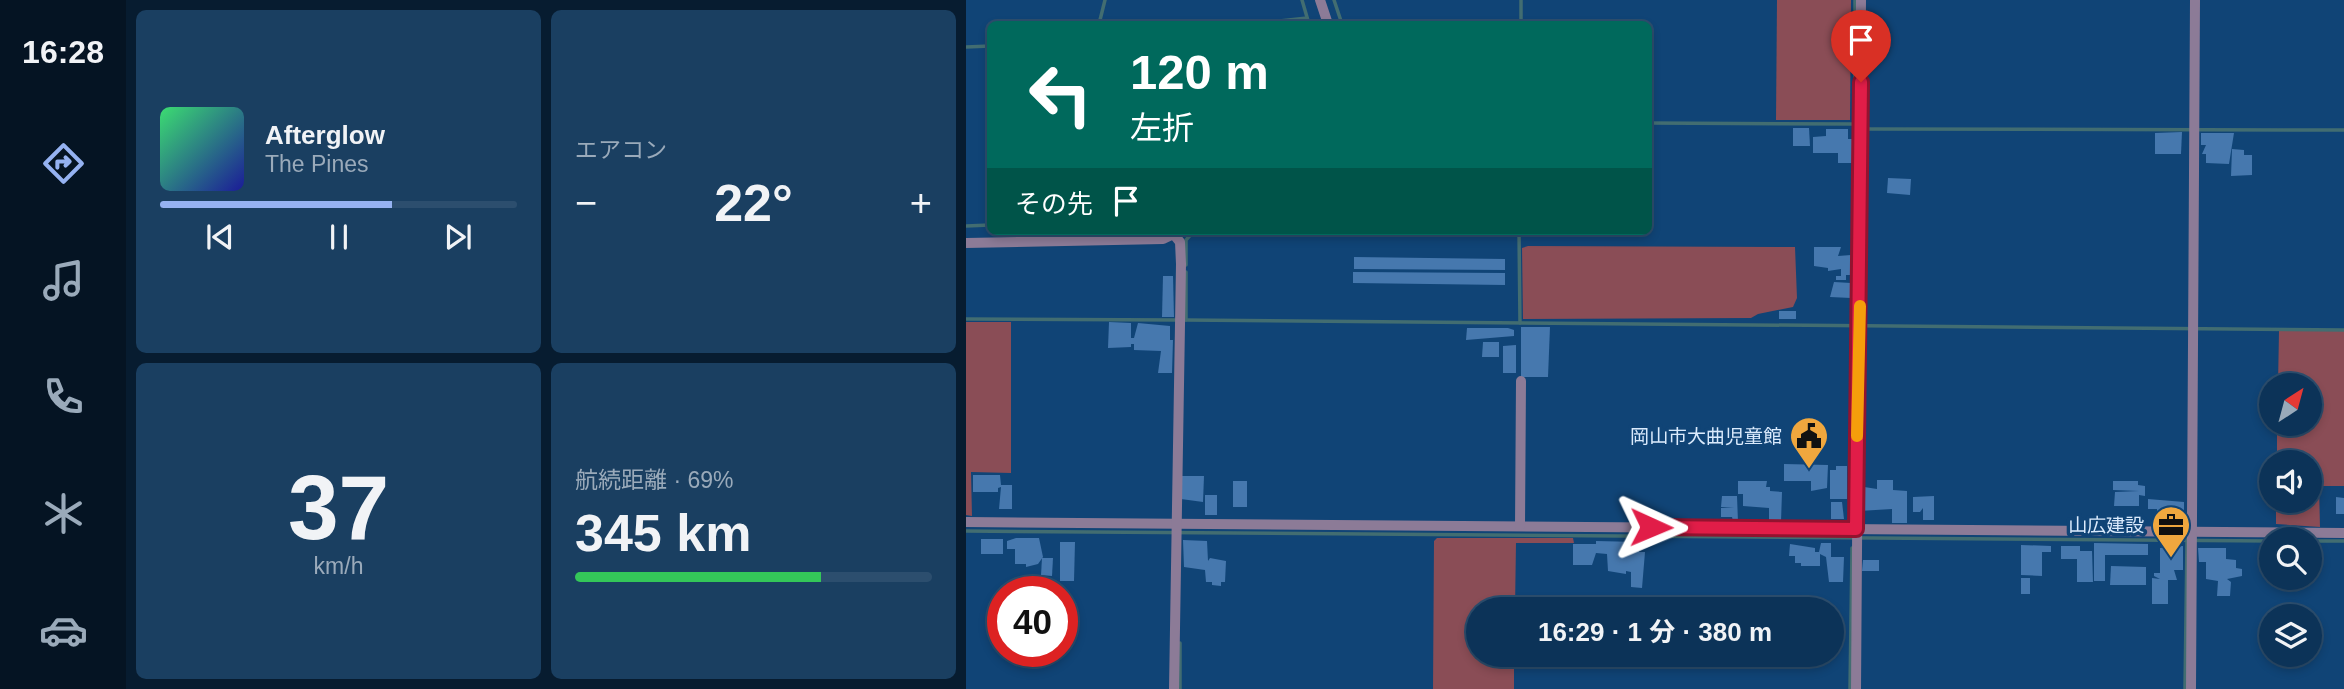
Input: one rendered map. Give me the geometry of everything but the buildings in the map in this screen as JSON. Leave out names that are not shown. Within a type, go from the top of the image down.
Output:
[{"type":"street","points":[[1320,0],[1327,21]]},
{"type":"street","points":[[1856,689],[1861,0]]},
{"type":"street","points":[[2191,689],[2194,0]]},
{"type":"street","points":[[966,243],[1163,239],[1172,235]]},
{"type":"street","points":[[1174,689],[1181,264],[1178,235]]},
{"type":"street","points":[[1520,526],[1521,381]]},
{"type":"street","points":[[966,522],[1175,529],[1520,526],[1857,536],[2193,537],[2344,533]]},
{"type":"shaded area","points":[[1777,0],[1851,0],[1850,120],[1776,120]]},
{"type":"shaded area","points":[[1795,247],[1797,298],[1793,307],[1751,318],[1523,319],[1522,248]]},
{"type":"shaded area","points":[[966,322],[1011,322],[1011,473],[971,472],[972,516],[966,515]]},
{"type":"shaded area","points":[[2279,331],[2344,331],[2344,486],[2322,486],[2322,450],[2277,450],[2277,436],[2322,436],[2322,373],[2278,373]]},
{"type":"shaded area","points":[[2276,513],[2320,513],[2320,527],[2276,524]]},
{"type":"shaded area","points":[[1437,538],[1573,538],[1574,543],[1516,543],[1515,597],[1466,597],[1466,667],[1514,667],[1514,689],[1433,689],[1434,541]]},
{"type":"waterway","points":[[1100,21],[1105,0]]},
{"type":"waterway","points":[[1302,0],[1308,21]]},
{"type":"waterway","points":[[1334,0],[1341,21]]},
{"type":"waterway","points":[[1521,0],[1521,21]]},
{"type":"waterway","points":[[1855,0],[1855,127]]},
{"type":"waterway","points":[[1280,21],[1307,18]]},
{"type":"waterway","points":[[966,47],[987,46]]},
{"type":"waterway","points":[[1652,123],[1855,124]]},
{"type":"waterway","points":[[1863,129],[2344,130]]},
{"type":"waterway","points":[[966,226],[987,225]]},
{"type":"waterway","points":[[1186,265],[1186,240],[1190,235]]},
{"type":"waterway","points":[[1519,235],[1520,323]]},
{"type":"waterway","points":[[1186,272],[1186,320]]},
{"type":"waterway","points":[[966,319],[1177,320]]},
{"type":"waterway","points":[[1185,320],[2344,330]]},
{"type":"waterway","points":[[1852,453],[1853,342]]},
{"type":"waterway","points":[[966,531],[2259,541]]},
{"type":"waterway","points":[[2185,689],[2187,539]]},
{"type":"waterway","points":[[2322,541],[2344,541]]},
{"type":"waterway","points":[[1850,689],[1852,548]]},
{"type":"waterway","points":[[1180,643],[1180,689]]},
{"type":"slow traffic","points":[[1857,436],[1860,306]]},
{"type":"place","name":"岡山市大曲児童館","points":[[1809,470]]},
{"type":"place","name":"山広建設","points":[[2171,559]]},
{"type":"route","points":[[1651,527],[1856,529],[1861,82]]}]
